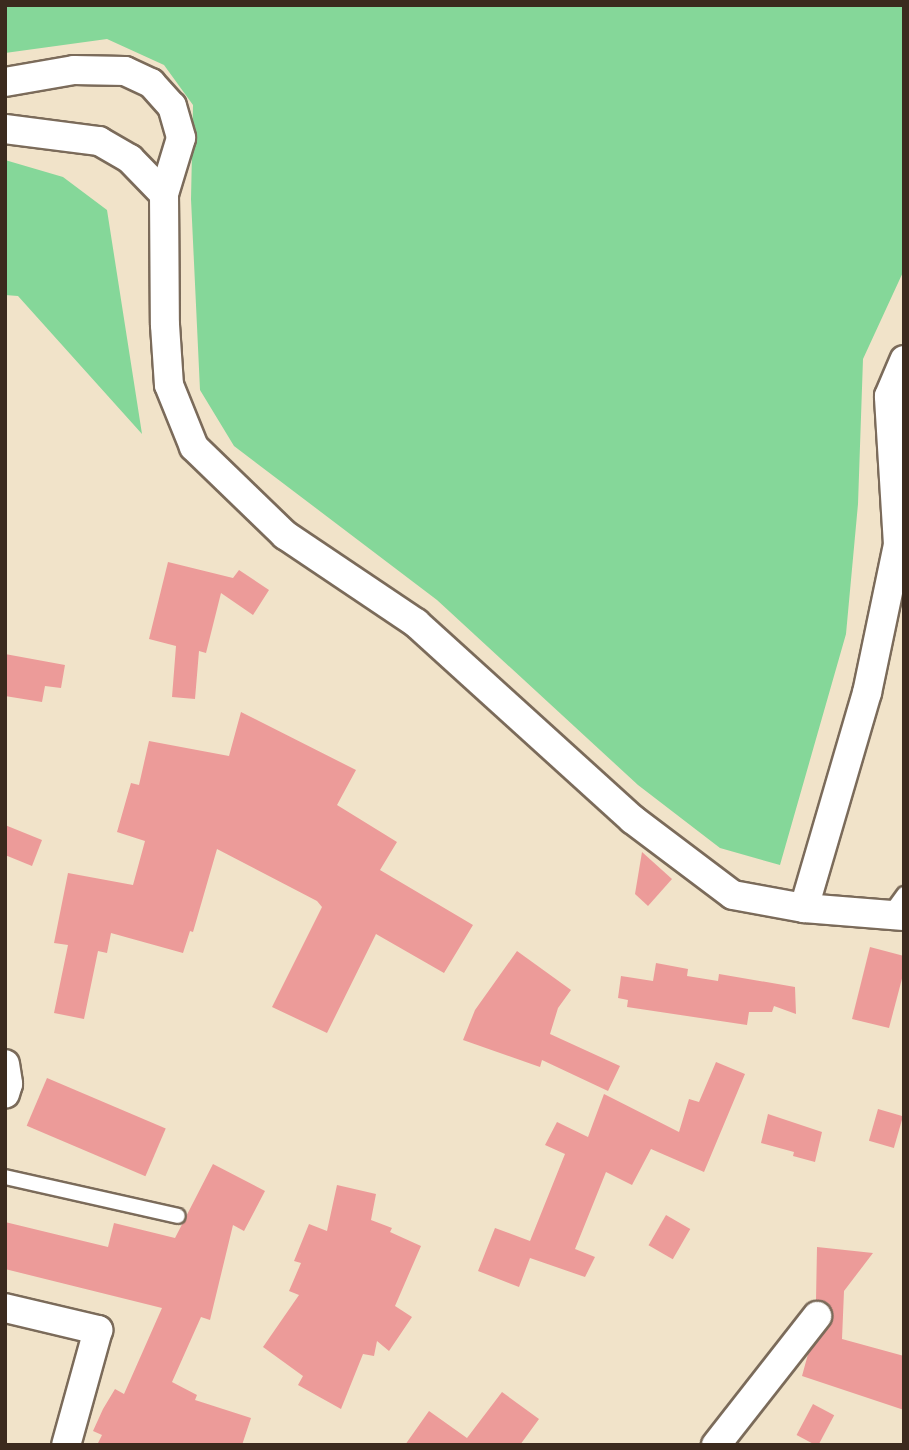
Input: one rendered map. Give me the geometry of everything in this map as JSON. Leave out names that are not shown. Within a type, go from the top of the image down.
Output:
[{"type":"street","points":[[5,82],[102,69],[125,71],[151,83],[172,106],[181,138],[164,194],[165,326],[169,385],[194,447],[285,535],[416,623],[632,819],[733,895],[804,908],[898,909]]},
{"type":"street","points":[[5,129],[99,141],[130,159],[164,194]]},
{"type":"street","points":[[804,908],[867,693],[898,545],[889,396],[904,360]]},
{"type":"street","points":[[5,1064],[8,1084],[5,1094]]},
{"type":"street","points":[[5,1308],[98,1330],[66,1445]]},
{"type":"street","points":[[716,1445],[817,1316]]},
{"type":"lane","points":[[5,1177],[178,1216]]},
{"type":"green space","points":[[5,5],[904,5],[904,270],[863,359],[858,504],[846,634],[780,865],[720,848],[638,785],[437,600],[234,446],[200,390],[191,199],[193,105],[164,65],[107,39],[5,53]]},
{"type":"green space","points":[[5,160],[63,177],[107,210],[142,434],[18,296],[5,295]]},
{"type":"building","points":[[168,562],[233,578],[239,570],[269,590],[253,615],[221,593],[206,653],[199,651],[195,699],[172,697],[176,646],[149,639]]},
{"type":"building","points":[[5,654],[65,665],[61,688],[45,686],[42,702],[5,696]]},
{"type":"building","points":[[241,712],[356,770],[337,805],[397,842],[380,870],[473,925],[444,973],[376,934],[327,1033],[272,1007],[322,907],[317,901],[217,849],[193,932],[190,931],[183,953],[111,933],[107,953],[98,951],[84,1019],[54,1013],[68,945],[54,943],[68,873],[133,885],[145,841],[117,832],[131,783],[139,785],[149,741],[229,756]]},
{"type":"building","points":[[5,825],[42,840],[32,866],[5,855]]},
{"type":"building","points":[[642,852],[672,879],[648,906],[635,894]]},
{"type":"building","points":[[870,947],[904,956],[904,971],[889,1028],[852,1019]]},
{"type":"building","points":[[517,951],[571,990],[558,1008],[550,1034],[620,1066],[608,1091],[542,1060],[540,1067],[463,1040],[475,1010]]},
{"type":"building","points":[[656,963],[688,969],[687,976],[718,981],[719,974],[795,987],[796,1014],[774,1006],[772,1012],[749,1012],[747,1025],[627,1007],[628,1000],[618,998],[621,976],[653,981]]},
{"type":"building","points":[[716,1062],[745,1074],[704,1172],[651,1149],[632,1185],[606,1172],[575,1249],[595,1257],[585,1277],[530,1258],[519,1287],[478,1271],[495,1228],[530,1241],[565,1154],[545,1145],[557,1122],[588,1137],[604,1094],[679,1132],[689,1099],[699,1102]]},
{"type":"building","points":[[47,1078],[166,1128],[145,1176],[27,1126]]},
{"type":"building","points":[[878,1109],[903,1116],[894,1148],[869,1141]]},
{"type":"building","points":[[768,1114],[822,1132],[815,1162],[793,1156],[794,1152],[761,1143]]},
{"type":"building","points":[[213,1164],[265,1191],[244,1231],[233,1225],[210,1320],[201,1317],[172,1382],[197,1395],[195,1400],[251,1418],[242,1445],[97,1445],[102,1435],[93,1431],[103,1409],[115,1389],[124,1394],[162,1308],[5,1269],[5,1222],[108,1247],[114,1223],[175,1238]]},
{"type":"building","points":[[337,1185],[376,1194],[371,1220],[392,1228],[390,1232],[421,1246],[395,1306],[412,1317],[389,1351],[377,1341],[374,1356],[363,1354],[341,1409],[298,1385],[303,1376],[263,1347],[299,1295],[289,1291],[301,1263],[294,1261],[309,1224],[327,1231]]},
{"type":"building","points":[[666,1215],[690,1229],[673,1259],[648,1245]]},
{"type":"building","points":[[817,1247],[873,1253],[844,1291],[842,1339],[904,1356],[904,1410],[802,1376],[808,1354],[833,1318],[828,1303],[816,1300]]},
{"type":"building","points":[[502,1392],[539,1419],[520,1445],[405,1445],[429,1411],[467,1438]]},
{"type":"building","points":[[813,1404],[834,1415],[818,1445],[797,1435]]}]
